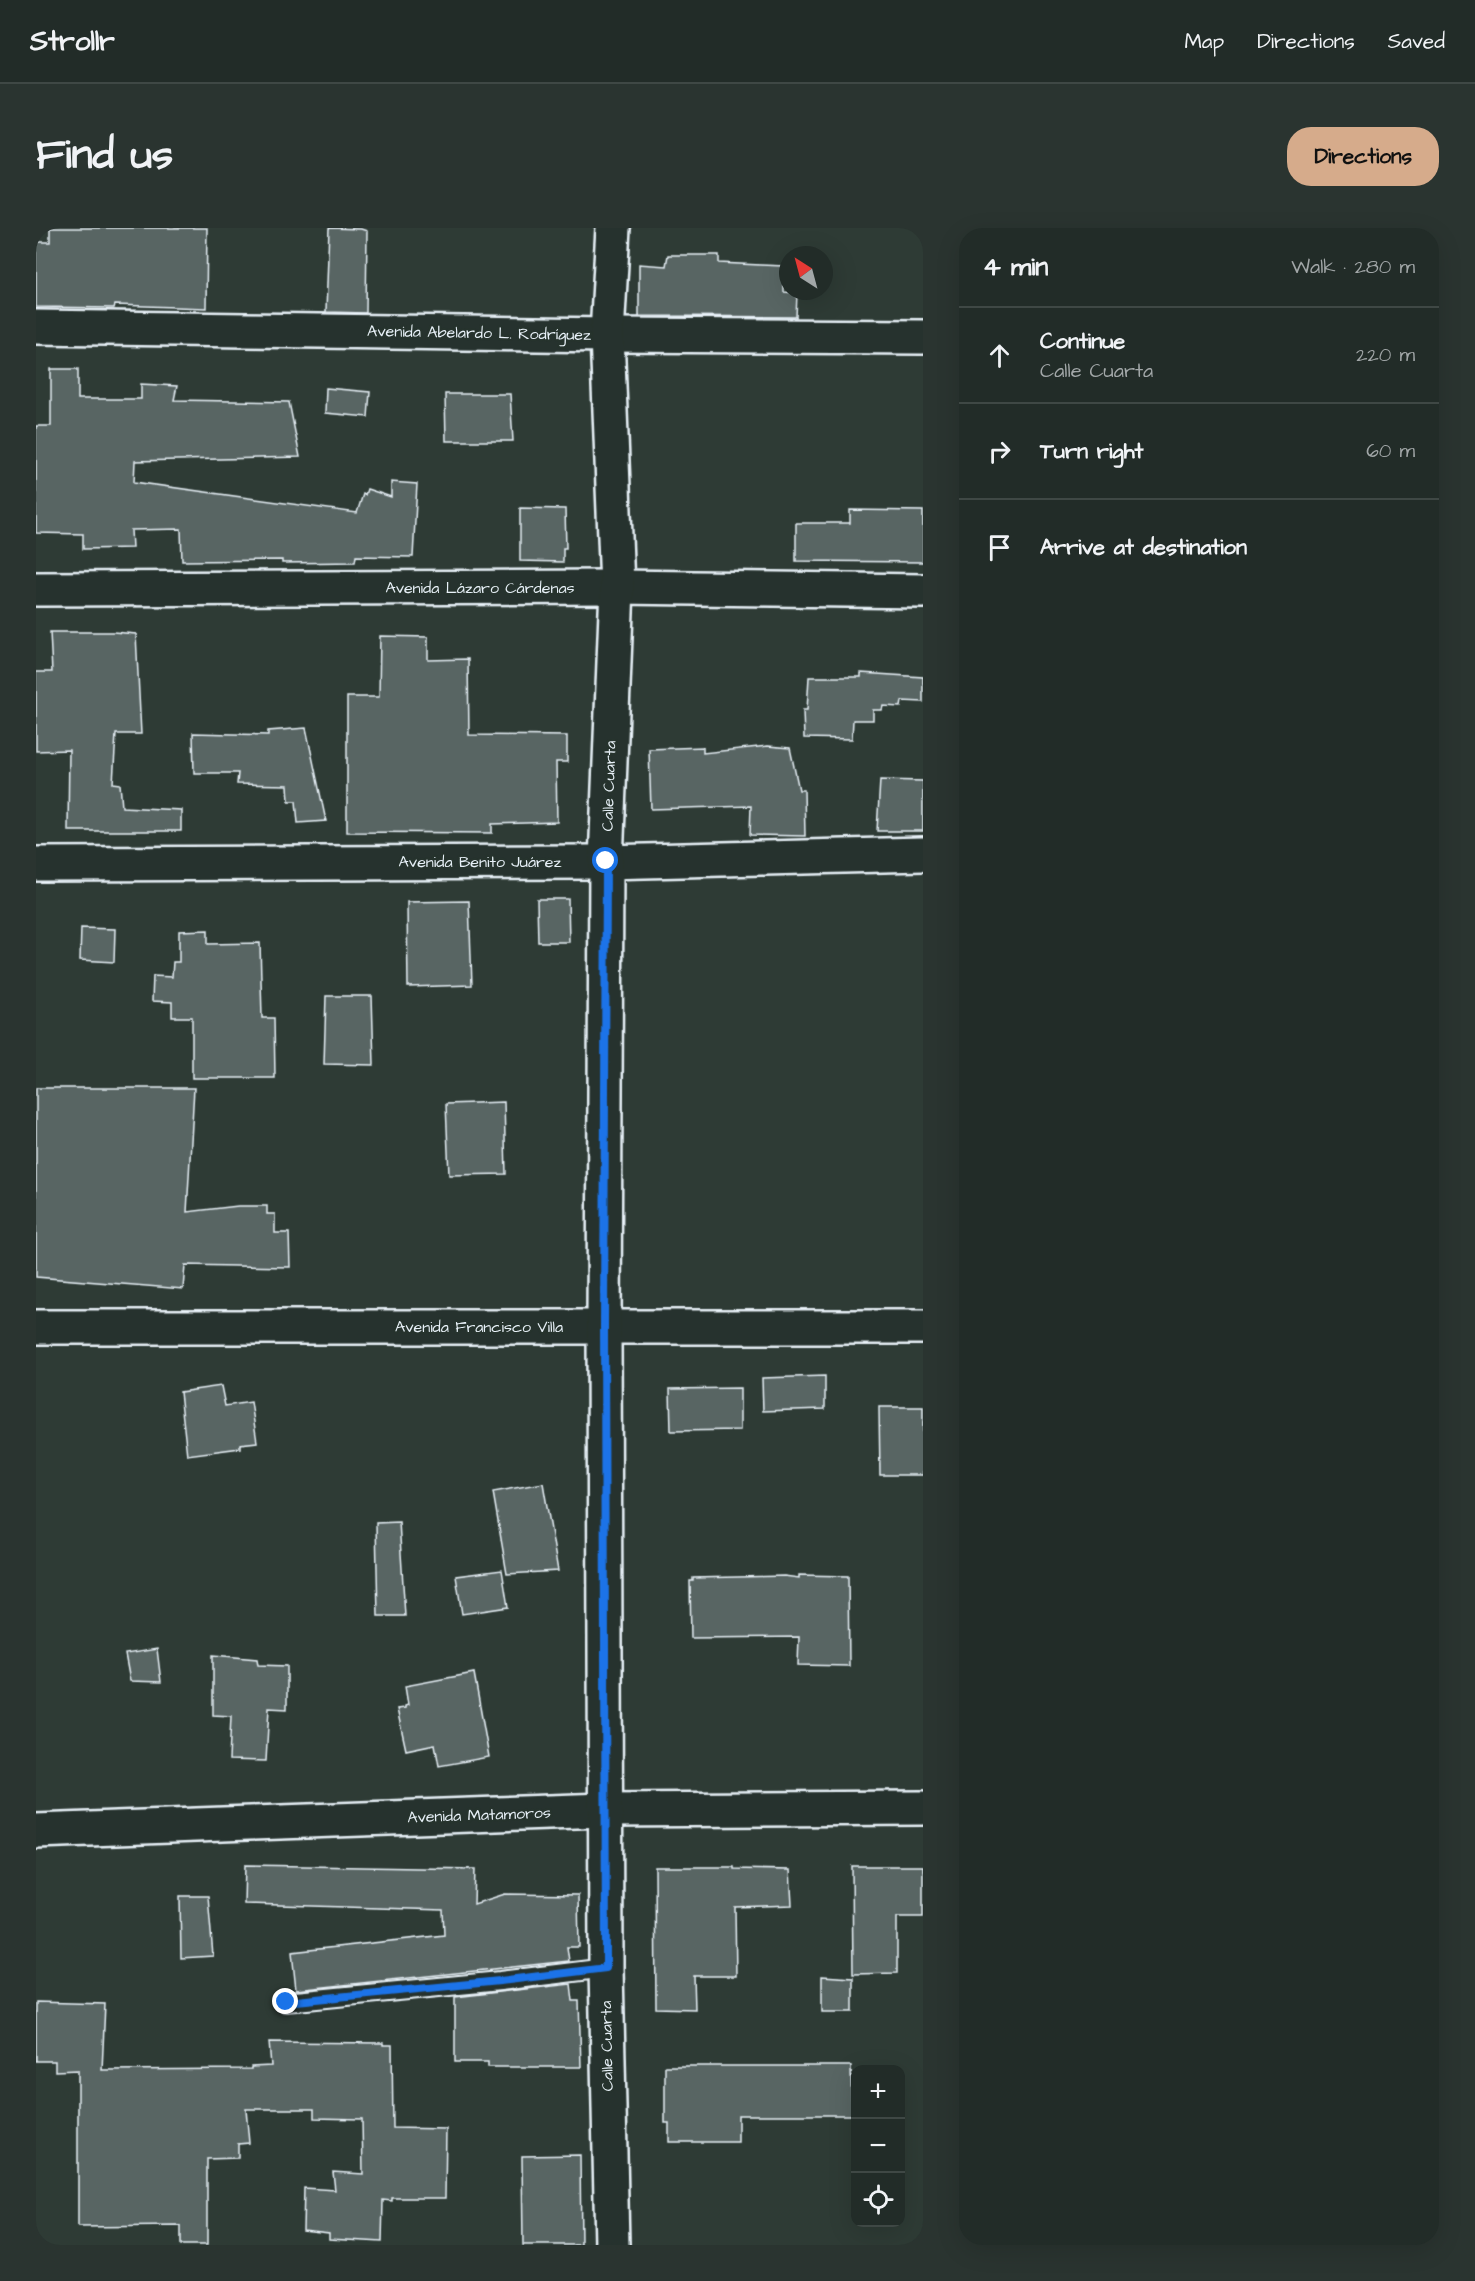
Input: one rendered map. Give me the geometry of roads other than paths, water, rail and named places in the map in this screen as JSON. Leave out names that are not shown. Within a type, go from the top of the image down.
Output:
[{"type":"street","name":"Calle Cuarta","points":[[612,2245],[604,1810],[604,1327],[606,861],[617,587],[607,335],[613,228]]},
{"type":"street","name":"Avenida Abelardo L. Rodríguez","points":[[36,327],[923,337]]},
{"type":"street","name":"Avenida Lázaro Cárdenas","points":[[36,589],[617,587],[923,591]]},
{"type":"street","name":"Avenida Benito Juárez","points":[[36,864],[606,861],[923,854]]},
{"type":"street","name":"Avenida Francisco Villa","points":[[36,1327],[923,1327]]},
{"type":"street","name":"Avenida Matamoros","points":[[36,1831],[604,1810],[923,1808]]},
{"type":"lane","points":[[286,2002],[606,1968]]}]
